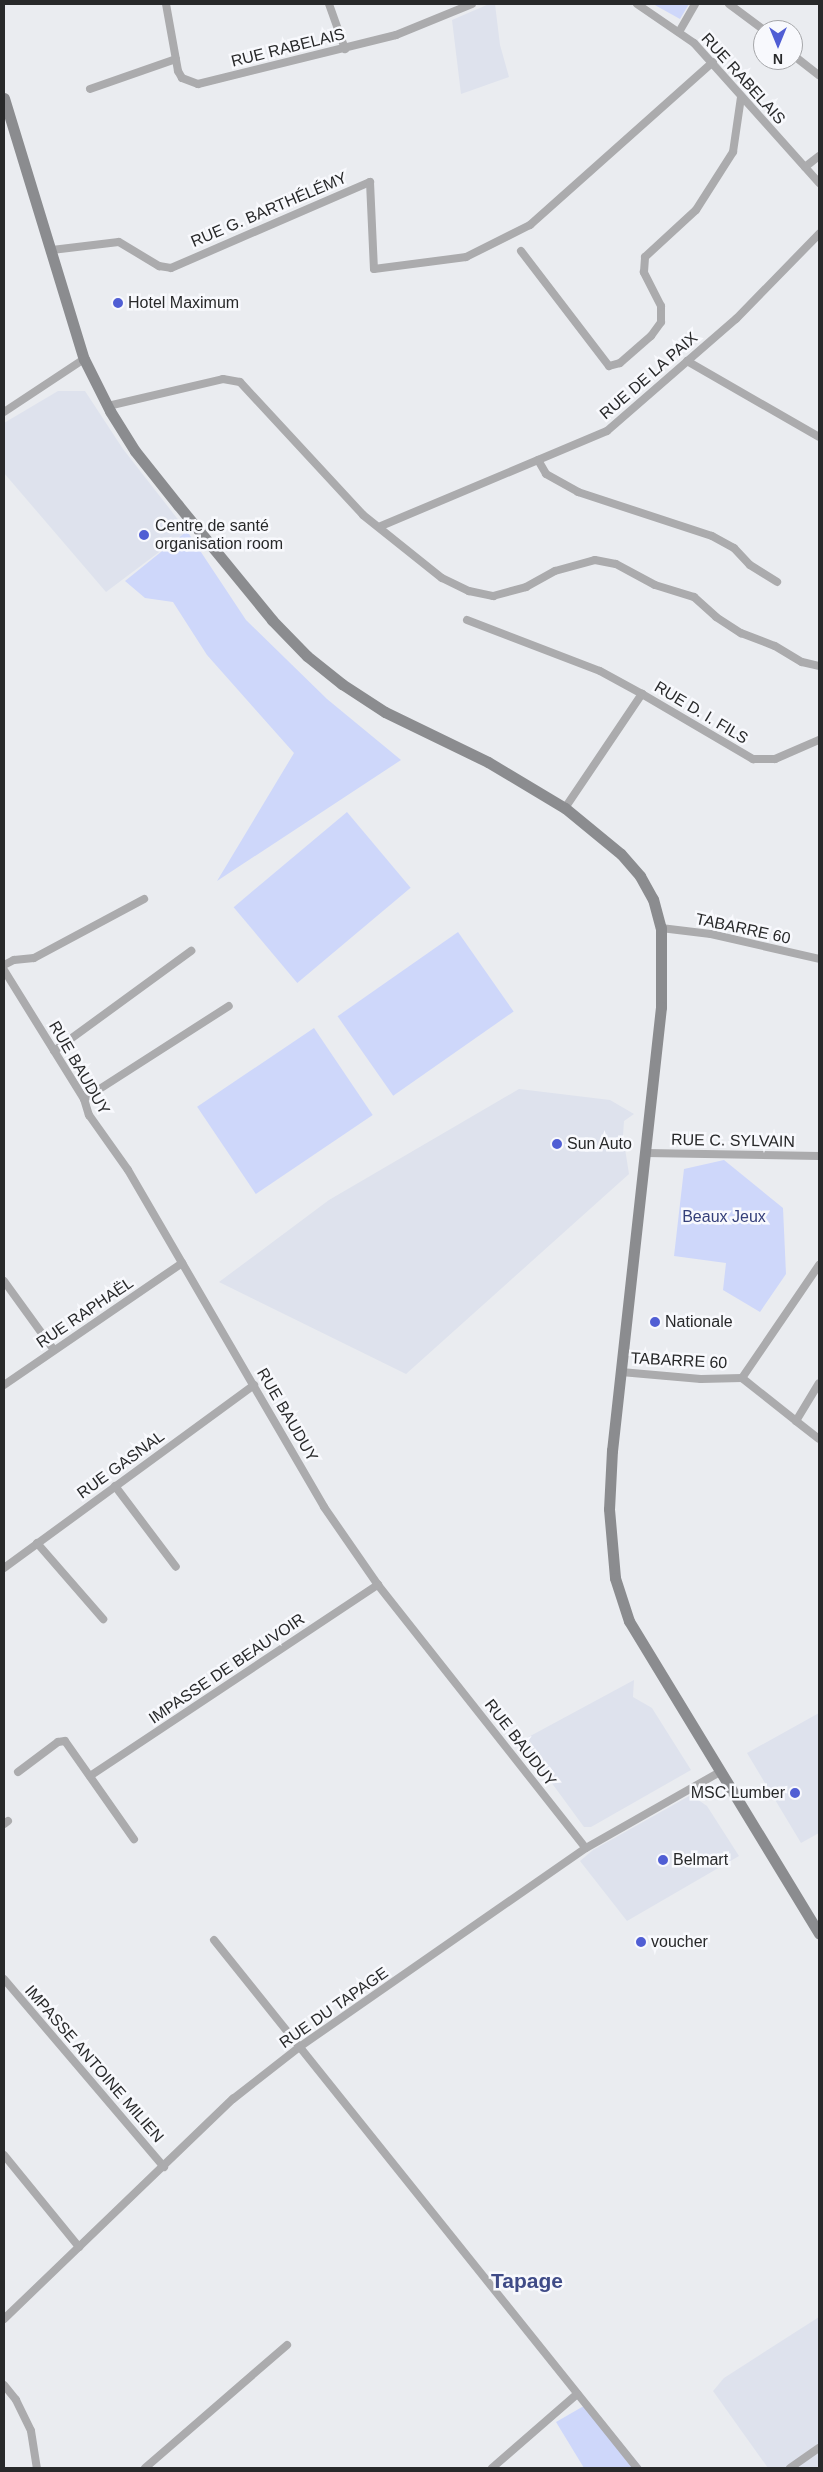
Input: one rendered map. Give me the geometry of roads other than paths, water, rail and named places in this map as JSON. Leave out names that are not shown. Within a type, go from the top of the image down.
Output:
[{"type":"main road","points":[[4,98],[8,122],[52,250],[84,359],[108,406],[135,451],[178,505],[272,620],[307,656],[342,684],[385,712],[488,762],[565,808],[602,836],[640,876],[653,899],[661,928],[662,1008],[621,1372],[609,1509],[615,1578],[629,1621],[819,1934]]},
{"type":"street","name":"RUE RABELAIS","points":[[166,4],[176,59],[182,78],[198,84],[396,35],[472,4]]},
{"type":"street","points":[[329,4],[345,49]]},
{"type":"street","name":"RUE RABELAIS","points":[[637,4],[679,32],[713,62],[740,97],[819,183]]},
{"type":"street","points":[[679,32],[695,4]]},
{"type":"street","points":[[729,4],[753,22]]},
{"type":"street","points":[[90,89],[176,59]]},
{"type":"street","name":"RUE G. BARTHÉLÉMY","points":[[52,250],[119,242],[159,266],[171,268],[370,182],[374,268],[466,257],[530,225],[713,62]]},
{"type":"street","points":[[803,63],[819,75]]},
{"type":"street","points":[[521,251],[609,366],[620,364],[661,322],[661,306],[644,272],[644,257],[696,210],[733,152],[740,97]]},
{"type":"street","points":[[805,167],[819,156]]},
{"type":"street","name":"RUE DE LA PAIX","points":[[381,526],[607,431],[736,319],[819,234]]},
{"type":"street","points":[[4,412],[84,359]]},
{"type":"street","points":[[687,362],[819,437]]},
{"type":"street","points":[[108,406],[223,379],[240,382],[363,515],[381,526],[442,578],[469,591],[493,596],[526,587],[555,571],[595,560],[616,564],[655,585],[694,597],[716,617],[741,633],[775,646],[802,662],[819,666]]},
{"type":"street","points":[[538,460],[546,474],[578,492],[712,536],[734,548],[750,565],[777,582]]},
{"type":"street","points":[[467,620],[600,671],[642,694]]},
{"type":"street","name":"RUE D. I. FILS","points":[[565,808],[642,694],[753,760],[775,759],[819,740]]},
{"type":"street","points":[[4,965],[14,960],[34,958],[144,898]]},
{"type":"street","name":"TABARRE 60","points":[[661,928],[711,934],[819,959]]},
{"type":"street","points":[[54,1051],[191,951]]},
{"type":"street","name":"RUE BAUDUY","points":[[4,970],[84,1099],[89,1115],[128,1170],[254,1384],[324,1508],[378,1585],[586,1848]]},
{"type":"street","points":[[84,1099],[229,1006]]},
{"type":"street","name":"RUE C. SYLVAIN","points":[[646,1153],[819,1156]]},
{"type":"street","name":"RUE RAPHAËL","points":[[4,1385],[182,1263]]},
{"type":"street","points":[[742,1378],[819,1265]]},
{"type":"street","points":[[4,1281],[54,1350]]},
{"type":"street","name":"TABARRE 60","points":[[621,1372],[701,1379],[742,1378],[819,1438]]},
{"type":"street","points":[[796,1421],[819,1383]]},
{"type":"street","name":"RUE GASNAL","points":[[4,1568],[254,1384]]},
{"type":"street","points":[[115,1486],[176,1567]]},
{"type":"street","points":[[37,1543],[103,1619]]},
{"type":"street","name":"IMPASSE DE BEAUVOIR","points":[[90,1776],[378,1585]]},
{"type":"street","points":[[18,1772],[62,1740],[134,1839]]},
{"type":"street","name":"RUE DU TAPAGE","points":[[4,2319],[234,2099],[298,2048],[586,1848],[720,1772]]},
{"type":"street","points":[[214,1940],[298,2048],[637,2468]]},
{"type":"street","name":"IMPASSE ANTOINE MILIEN","points":[[4,1979],[164,2167]]},
{"type":"street","points":[[4,2154],[79,2247]]},
{"type":"street","points":[[145,2468],[287,2345]]},
{"type":"street","points":[[4,2385],[16,2400],[31,2431],[38,2468]]},
{"type":"street","points":[[492,2468],[577,2394]]},
{"type":"street","points":[[790,2468],[819,2448]]},
{"type":"place","name":"Hotel Maximum","points":[[118,303]]},
{"type":"place","name":"Centre de santé organisation room","points":[[144,535]]},
{"type":"place","name":"Sun Auto","points":[[557,1144]]},
{"type":"place","name":"Nationale","points":[[655,1322]]},
{"type":"place","name":"MSC Lumber","points":[[795,1793]]},
{"type":"place","name":"Belmart","points":[[663,1860]]},
{"type":"place","name":"voucher","points":[[641,1942]]},
{"type":"district","name":"Tapage","points":[[527,2281]]},
{"type":"park label","name":"Beaux Jeux","points":[[724,1217]]}]
